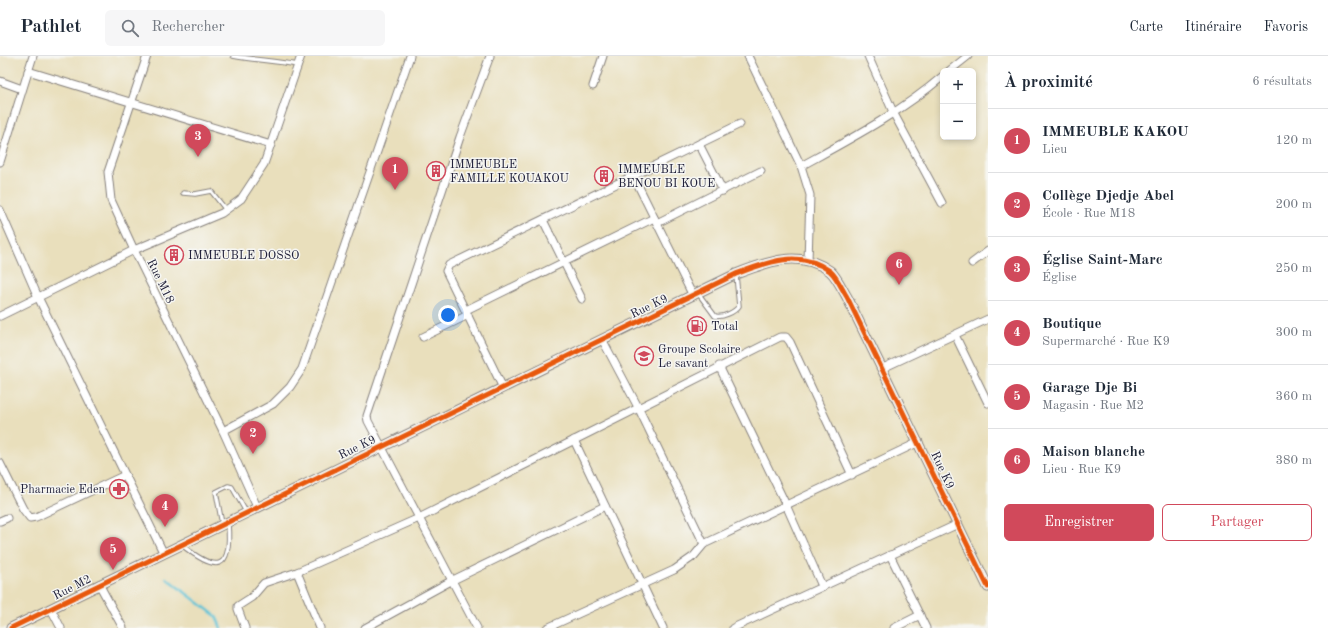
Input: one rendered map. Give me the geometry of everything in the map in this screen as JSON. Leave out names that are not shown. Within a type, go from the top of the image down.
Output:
[{"type":"street","points":[[0,162],[33,56]]},
{"type":"street","name":"Rue M18","points":[[147,56],[108,172],[111,200],[223,431],[257,507]]},
{"type":"street","points":[[0,316],[134,250],[226,210],[241,199],[264,164],[301,56]]},
{"type":"street","points":[[223,431],[272,404],[290,387],[302,369],[410,56]]},
{"type":"street","points":[[477,628],[451,581],[382,445],[368,421],[367,416],[460,137],[490,56]]},
{"type":"street","points":[[593,86],[603,56]]},
{"type":"street","points":[[748,56],[801,166],[810,195],[808,261]]},
{"type":"street","points":[[868,56],[894,114],[942,203]]},
{"type":"street","points":[[953,68],[968,56]]},
{"type":"street","points":[[28,71],[271,145]]},
{"type":"street","points":[[801,166],[894,114],[940,78]]},
{"type":"street","points":[[0,81],[22,89]]},
{"type":"street","points":[[503,388],[446,271],[448,265],[740,124]]},
{"type":"street","points":[[699,144],[723,191]]},
{"type":"street","points":[[423,337],[467,312],[564,262],[723,191],[761,172]]},
{"type":"street","points":[[633,175],[695,294]]},
{"type":"street","points":[[0,210],[38,297],[164,552]]},
{"type":"street","points":[[543,220],[582,299]]},
{"type":"street","points":[[972,264],[988,251]]},
{"type":"street","name":"Rue K9","points":[[164,552],[736,274],[768,261],[790,259],[808,261],[831,272],[848,297],[988,587]]},
{"type":"street","points":[[883,368],[955,335],[986,323]]},
{"type":"street","points":[[955,335],[988,403]]},
{"type":"street","points":[[245,628],[238,606],[252,597],[264,583],[297,572],[419,518],[719,366],[780,337],[786,337],[790,342],[852,474]]},
{"type":"street","points":[[602,339],[638,407],[704,544]]},
{"type":"street","points":[[719,366],[786,505],[822,586]]},
{"type":"street","points":[[574,440],[663,628]]},
{"type":"street","points":[[547,628],[643,585],[682,565],[694,556],[704,544],[919,442]]},
{"type":"street","points":[[0,463],[23,509],[30,518],[36,518],[125,475]]},
{"type":"street","points":[[365,628],[451,581],[605,506]]},
{"type":"street","points":[[0,521],[7,518]]},
{"type":"street","points":[[737,627],[822,586],[958,524]]},
{"type":"street","name":"Rue M2","points":[[11,628],[164,552]]},
{"type":"street","points":[[890,555],[926,628]]},
{"type":"street","points":[[297,572],[320,628]]},
{"type":"street","points":[[99,584],[123,628]]},
{"type":"street","points":[[51,609],[60,628]]},
{"type":"street","points":[[894,628],[920,615]]},
{"type":"lane","points":[[233,56],[298,65]]},
{"type":"lane","points":[[183,193],[195,194],[210,191],[226,210]]},
{"type":"lane","points":[[695,294],[715,316],[719,317],[736,310],[739,306],[736,274]]},
{"type":"lane","points":[[180,544],[207,562],[214,565],[220,563],[225,560],[228,550],[225,522],[216,492],[228,486],[232,487],[246,512]]},
{"type":"waterway","points":[[166,578],[216,616],[221,628]]},
{"type":"cycle path","points":[[11,628],[736,274],[759,265],[795,259],[807,260],[818,264],[830,271],[835,276],[847,297],[988,587]]},
{"type":"place","name":"Église Saint-Marc","points":[[198,157]]},
{"type":"place","name":"IMMEUBLE FAMILLE KOUAKOU","points":[[436,171]]},
{"type":"place","name":"IMMEUBLE BENOU BI KOUE","points":[[604,176]]},
{"type":"place","name":"IMMEUBLE KAKOU","points":[[395,190]]},
{"type":"place","name":"IMMEUBLE DOSSO","points":[[174,255]]},
{"type":"place","name":"Maison blanche","points":[[899,285]]},
{"type":"place","name":"Total","points":[[697,326]]},
{"type":"place","name":"Groupe Scolaire Le savant","points":[[644,356]]},
{"type":"place","name":"Collège Djedje Abel","points":[[253,454]]},
{"type":"place","name":"Pharmacie Eden","points":[[119,489]]},
{"type":"place","name":"Boutique","points":[[165,527]]},
{"type":"place","name":"Garage Dje Bi","points":[[113,570]]}]
